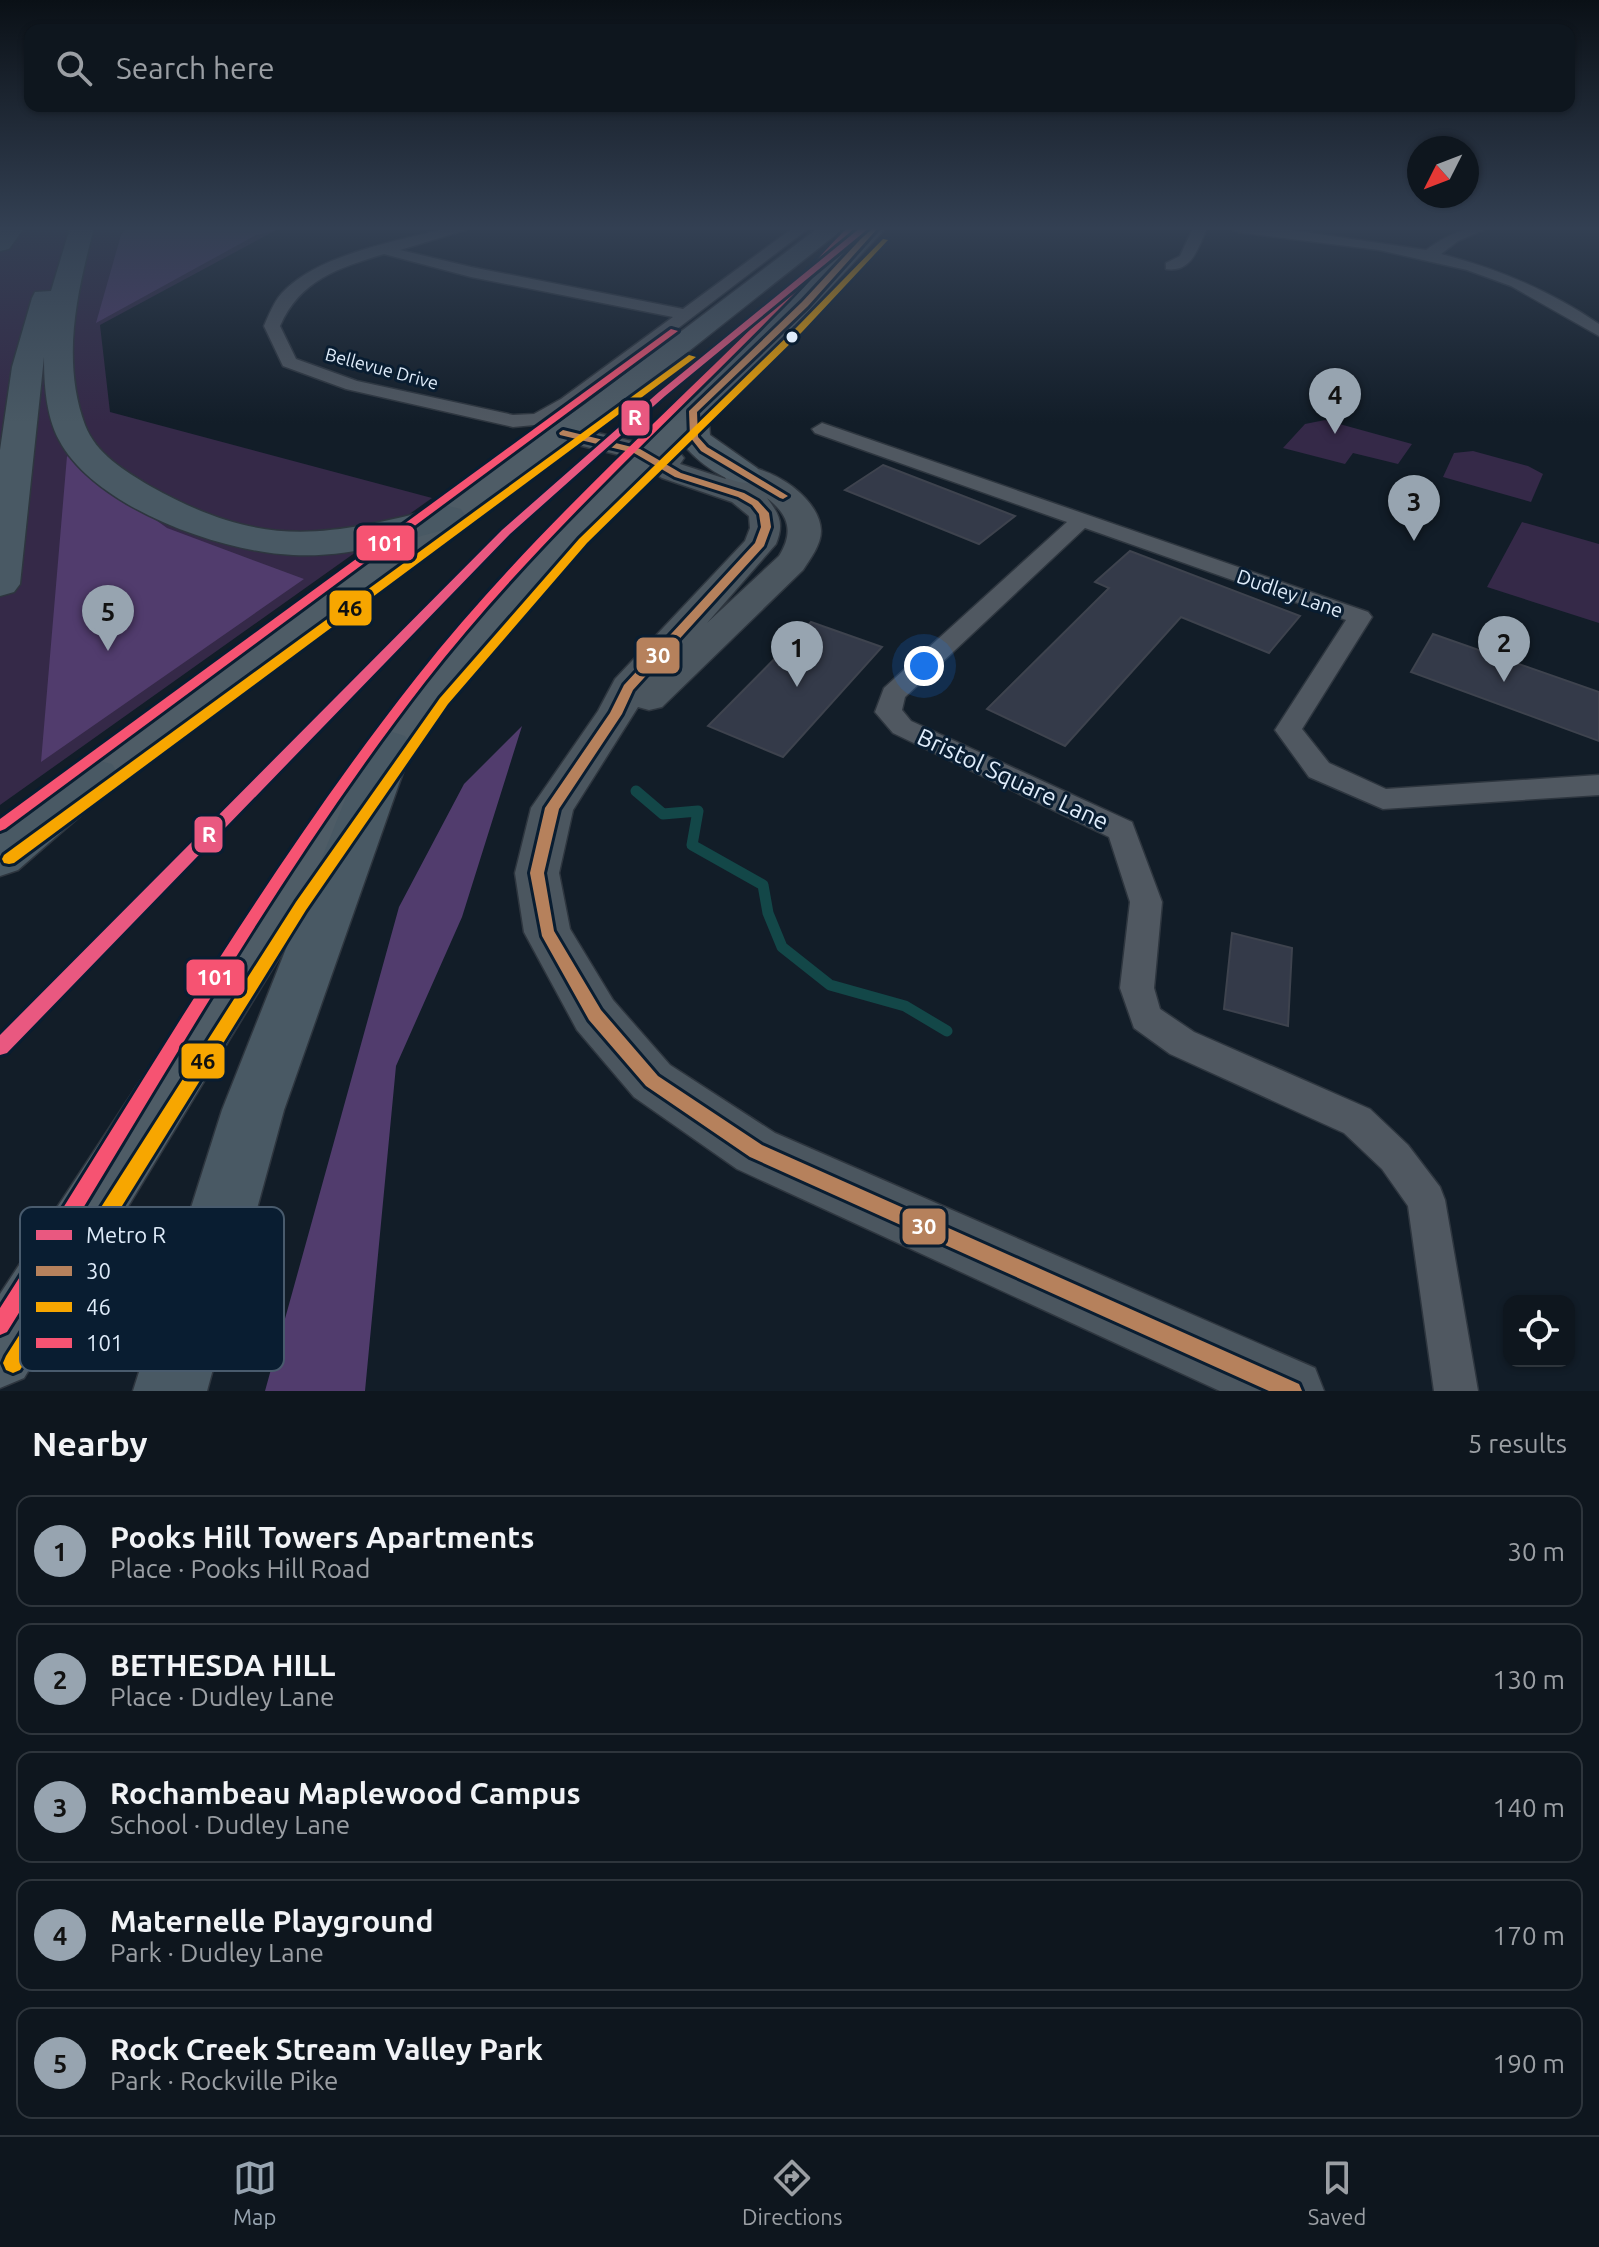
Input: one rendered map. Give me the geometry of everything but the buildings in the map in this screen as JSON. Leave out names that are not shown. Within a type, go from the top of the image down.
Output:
[{"type":"highway","points":[[0,584],[27,367],[37,322],[48,293]]},
{"type":"highway","points":[[64,293],[61,372],[66,416],[77,441],[103,470],[122,485],[193,522],[267,544],[305,546],[348,543],[386,536],[448,517]]},
{"type":"highway","points":[[224,1207],[253,1110],[389,747]]},
{"type":"highway","points":[[0,857],[95,776]]},
{"type":"highway","points":[[170,1391],[176,1371]]},
{"type":"main road","points":[[0,846],[448,517],[551,426],[741,293]]},
{"type":"main road","points":[[96,1207],[252,950],[389,747],[455,662],[532,570],[644,454],[815,293]]},
{"type":"main road","points":[[693,411],[694,437],[745,475]]},
{"type":"main road","points":[[0,1354],[20,1324]]},
{"type":"street","name":"Bellevue Drive","points":[[292,293],[286,298],[272,326],[289,362],[352,385],[513,421],[551,426]]},
{"type":"street","points":[[577,293],[688,315]]},
{"type":"street","points":[[616,714],[654,696],[791,563],[803,546],[805,526],[794,506],[773,489],[745,475],[644,454],[551,426],[554,412],[717,293]]},
{"type":"street","points":[[1542,293],[1599,331]]},
{"type":"street","name":"Dudley Lane","points":[[822,429],[1360,617],[1288,730],[1319,770],[1383,799],[1599,785]]},
{"type":"street","points":[[644,454],[678,475],[724,487],[754,502],[765,517],[767,532],[760,544],[628,688],[616,714],[552,808],[537,873],[547,932],[595,1015],[652,1081],[756,1151],[1292,1391]]},
{"type":"street","name":"Bristol Square Lane","points":[[1080,521],[893,694],[888,712],[902,727],[1122,830],[1146,902],[1137,988],[1146,1018],[1182,1043],[1357,1121],[1395,1157],[1426,1200],[1456,1391]]},
{"type":"shaded area","points":[[0,293],[160,293],[100,325],[110,412],[432,498],[0,805]]},
{"type":"shaded area","points":[[105,293],[151,293],[96,323]]},
{"type":"shaded area","points":[[1325,420],[1412,444],[1398,464],[1353,453],[1345,464],[1283,448],[1305,424]]},
{"type":"shaded area","points":[[1473,451],[1528,466],[1543,474],[1531,502],[1443,477],[1454,453]]},
{"type":"shaded area","points":[[67,456],[167,528],[304,579],[41,762]]},
{"type":"shaded area","points":[[1522,522],[1599,544],[1599,623],[1487,587]]},
{"type":"shaded area","points":[[522,726],[462,917],[396,1066],[365,1391],[265,1391],[271,1371],[284,1371],[284,1322],[399,907],[464,784]]},
{"type":"waterway","points":[[636,791],[663,814],[698,811],[692,845],[763,885],[768,913],[782,947],[830,985],[905,1006],[947,1031]]},
{"type":"metro line","name":"R","points":[[0,1047],[506,532],[662,394],[786,293]]},
{"type":"transit line","name":"101","points":[[74,1207],[255,915],[363,756],[421,679],[547,535],[790,293]]},
{"type":"transit line","name":"30","points":[[783,496],[704,449],[694,437],[693,411],[815,293]]},
{"type":"transit line","name":"46","points":[[111,1207],[301,906],[444,701],[583,541],[834,293]]},
{"type":"transit line","name":"101","points":[[0,826],[674,331]]},
{"type":"transit line","name":"46","points":[[9,859],[692,357]]},
{"type":"transit line","name":"30","points":[[563,433],[637,451],[678,475],[741,495],[764,513],[766,527],[760,544],[628,688],[616,714],[552,808],[537,873],[547,932],[595,1015],[652,1081],[756,1151],[1292,1391]]},
{"type":"transit line","name":"101","points":[[0,1325],[20,1293]]},
{"type":"transit line","name":"46","points":[[13,1363],[20,1352]]},
{"type":"place","name":"Maternelle Playground","points":[[1335,434]]},
{"type":"place","name":"Rochambeau Maplewood Campus","points":[[1414,541]]},
{"type":"place","name":"Rock Creek Stream Valley Park","points":[[108,651]]},
{"type":"place","name":"BETHESDA HILL","points":[[1504,682]]},
{"type":"place","name":"Pooks Hill Towers Apartments","points":[[797,687]]}]
